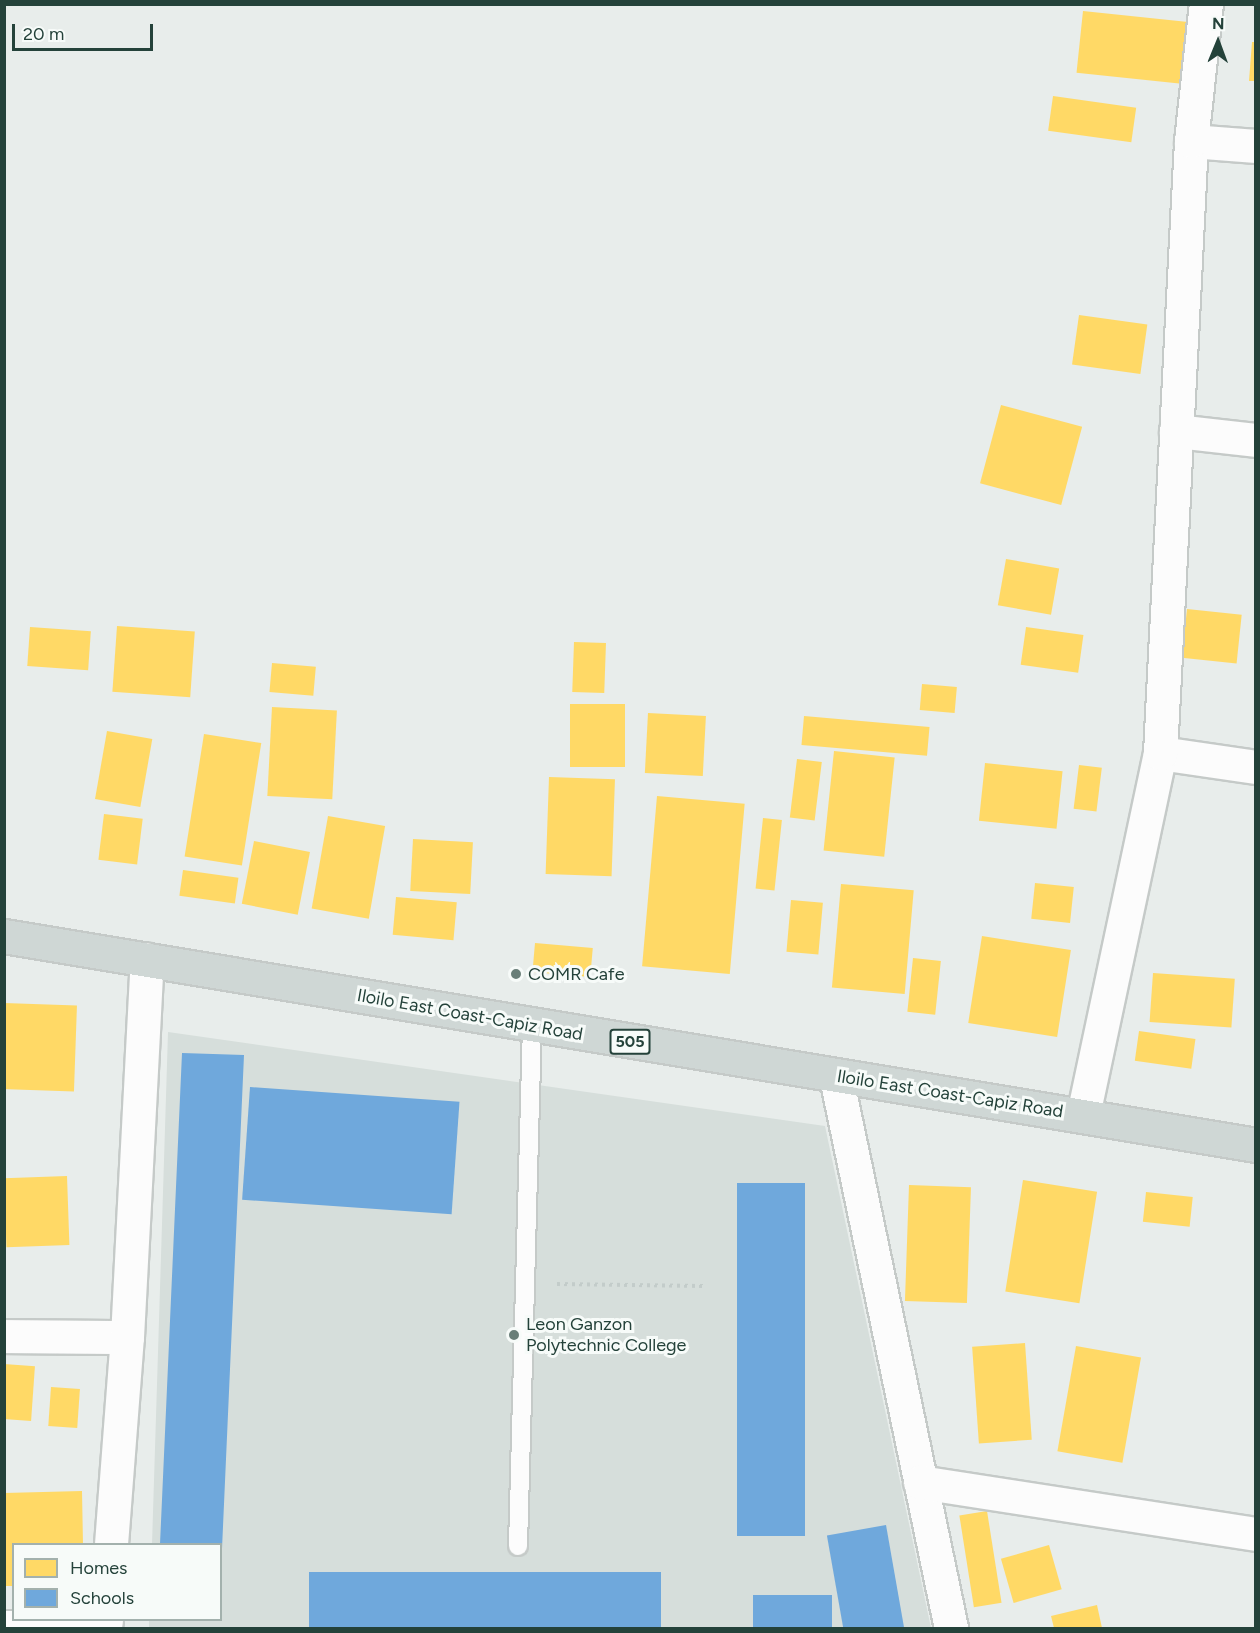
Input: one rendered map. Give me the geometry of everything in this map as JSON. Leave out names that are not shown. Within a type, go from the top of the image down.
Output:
[{"type":"main road","name":"Iloilo East Coast-Capiz Road","points":[[4,936],[836,1077],[1083,1115],[1256,1145]]},
{"type":"street","points":[[1083,1115],[1160,753],[1191,141],[1206,4]]},
{"type":"street","points":[[1191,141],[1256,146]]},
{"type":"street","points":[[1176,431],[1256,440]]},
{"type":"street","points":[[1160,753],[1256,767]]},
{"type":"street","points":[[111,1543],[127,1337],[147,960]]},
{"type":"street","points":[[836,1077],[951,1629]]},
{"type":"street","points":[[4,1336],[127,1337]]},
{"type":"street","points":[[920,1482],[1256,1534]]},
{"type":"street","points":[[4,1627],[105,1627],[106,1621]]},
{"type":"lane","points":[[518,1546],[532,1026]]},
{"type":"path","points":[[525,1284],[703,1286]]},
{"type":"shaded area","name":"Leon Ganzon Polytechnic College","points":[[168,1032],[825,1126],[931,1628],[149,1628],[149,1621],[222,1621],[222,1543],[152,1543]]},
{"type":"building: Homes","points":[[1083,11],[1190,22],[1184,84],[1077,73]]},
{"type":"building: Homes","points":[[1252,42],[1256,42],[1256,81],[1249,81]]},
{"type":"building: Homes","points":[[1053,96],[1136,108],[1131,142],[1048,131]]},
{"type":"building: Homes","points":[[1079,315],[1147,325],[1140,374],[1072,365]]},
{"type":"building: Homes","points":[[1001,405],[1082,427],[1061,505],[980,483]]},
{"type":"building: Homes","points":[[1006,559],[1059,568],[1051,615],[998,605]]},
{"type":"building: Homes","points":[[1187,609],[1242,615],[1237,663],[1182,658]]},
{"type":"building: Homes","points":[[117,626],[195,631],[190,697],[112,692]]},
{"type":"building: Homes","points":[[30,627],[91,631],[88,670],[27,666]]},
{"type":"building: Homes","points":[[1026,627],[1083,635],[1078,673],[1021,665]]},
{"type":"building: Homes","points":[[574,642],[606,643],[604,693],[572,692]]},
{"type":"building: Homes","points":[[272,663],[316,667],[313,696],[269,692]]},
{"type":"building: Homes","points":[[922,684],[957,687],[955,713],[920,710]]},
{"type":"building: Homes","points":[[570,704],[625,704],[625,767],[570,767]]},
{"type":"building: Homes","points":[[272,707],[337,710],[332,799],[267,796]]},
{"type":"building: Homes","points":[[648,713],[706,716],[703,776],[645,773]]},
{"type":"building: Homes","points":[[804,716],[930,727],[927,756],[801,745]]},
{"type":"building: Homes","points":[[107,731],[152,739],[140,807],[95,799]]},
{"type":"building: Homes","points":[[204,734],[261,743],[242,866],[185,856]]},
{"type":"building: Homes","points":[[834,751],[895,757],[884,857],[824,850]]},
{"type":"building: Homes","points":[[797,759],[822,762],[815,821],[790,818]]},
{"type":"building: Homes","points":[[985,763],[1063,771],[1057,829],[979,821]]},
{"type":"building: Homes","points":[[1079,765],[1102,768],[1096,811],[1074,809]]},
{"type":"building: Homes","points":[[549,777],[615,779],[612,876],[546,874]]},
{"type":"building: Homes","points":[[657,796],[745,804],[730,974],[642,966]]},
{"type":"building: Homes","points":[[104,814],[143,819],[137,864],[98,860]]},
{"type":"building: Homes","points":[[328,816],[385,826],[369,919],[312,909]]},
{"type":"building: Homes","points":[[763,818],[782,820],[774,891],[756,889]]},
{"type":"building: Homes","points":[[413,839],[473,842],[470,894],[410,891]]},
{"type":"building: Homes","points":[[254,841],[310,852],[298,915],[242,904]]},
{"type":"building: Homes","points":[[183,870],[238,878],[235,904],[179,896]]},
{"type":"building: Homes","points":[[1035,883],[1074,887],[1070,923],[1031,919]]},
{"type":"building: Homes","points":[[841,884],[914,890],[905,994],[832,988]]},
{"type":"building: Homes","points":[[396,897],[457,902],[453,940],[393,935]]},
{"type":"building: Homes","points":[[791,900],[823,903],[818,955],[786,952]]},
{"type":"building: Homes","points":[[982,936],[1071,950],[1057,1037],[968,1023]]},
{"type":"building: Homes","points":[[535,943],[593,948],[590,977],[532,972]]},
{"type":"building: Homes","points":[[913,958],[941,961],[935,1015],[907,1012]]},
{"type":"building: Homes","points":[[1153,973],[1235,979],[1231,1028],[1150,1022]]},
{"type":"building: Homes","points":[[4,1003],[77,1006],[74,1091],[4,1089]]},
{"type":"building: Homes","points":[[1139,1031],[1195,1039],[1191,1069],[1135,1061]]},
{"type":"building: Homes","points":[[67,1176],[69,1245],[6,1247],[4,1178]]},
{"type":"building: Homes","points":[[1023,1180],[1097,1192],[1079,1303],[1005,1292]]},
{"type":"building: Homes","points":[[909,1185],[971,1187],[967,1303],[905,1301]]},
{"type":"building: Homes","points":[[1146,1192],[1193,1197],[1190,1227],[1143,1222]]},
{"type":"building: Homes","points":[[1025,1343],[1032,1440],[979,1443],[972,1347]]},
{"type":"building: Homes","points":[[1076,1346],[1141,1357],[1122,1463],[1057,1451]]},
{"type":"building: Homes","points":[[4,1364],[35,1366],[31,1421],[4,1419]]},
{"type":"building: Homes","points":[[51,1387],[80,1389],[77,1428],[48,1426]]},
{"type":"building: Homes","points":[[82,1491],[83,1543],[12,1543],[12,1586],[4,1586],[4,1493]]},
{"type":"building: Homes","points":[[987,1511],[1002,1603],[974,1607],[959,1515]]},
{"type":"building: Homes","points":[[1049,1545],[1062,1589],[1014,1603],[1001,1559]]},
{"type":"building: Homes","points":[[1097,1605],[1102,1628],[1054,1628],[1051,1616]]},
{"type":"building: Schools","points":[[182,1053],[244,1055],[222,1549],[222,1543],[160,1543]]},
{"type":"building: Schools","points":[[250,1087],[459,1102],[452,1214],[242,1200]]},
{"type":"building: Schools","points":[[737,1183],[805,1183],[805,1536],[737,1536]]},
{"type":"building: Schools","points":[[886,1525],[904,1628],[843,1628],[827,1535]]},
{"type":"building: Schools","points":[[309,1572],[661,1572],[661,1628],[309,1628]]},
{"type":"building: Schools","points":[[753,1595],[832,1595],[832,1628],[753,1628]]},
{"type":"place","name":"COMR Cafe","points":[[516,974]]},
{"type":"place","name":"Leon Ganzon Polytechnic College","points":[[514,1335]]}]
